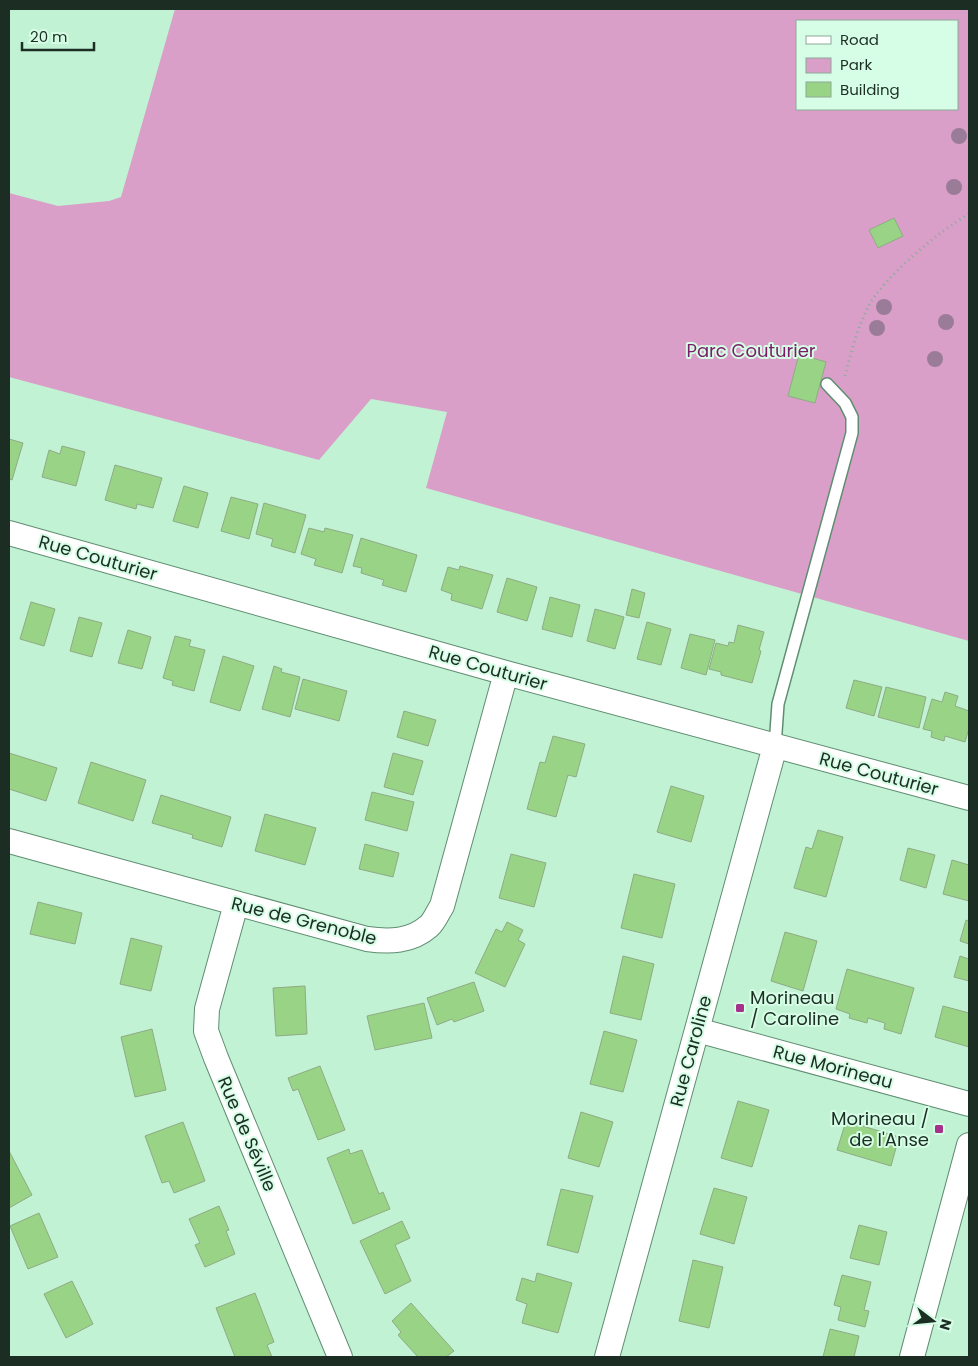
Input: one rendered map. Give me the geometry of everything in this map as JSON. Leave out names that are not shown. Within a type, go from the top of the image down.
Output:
[{"type":"street","name":"Rue Couturier","points":[[9,533],[506,673],[969,798]]},
{"type":"street","name":"Rue de Grenoble","points":[[9,841],[368,940],[398,941],[414,936],[430,926],[442,906],[506,673]]},
{"type":"street","name":"Rue Caroline","points":[[607,1357],[775,746]]},
{"type":"street","name":"Rue de Séville","points":[[236,904],[206,1009],[206,1031],[340,1357]]},
{"type":"street","name":"Rue Morineau","points":[[697,1030],[969,1104]]},
{"type":"street","points":[[912,1357],[969,1145]]},
{"type":"lane","points":[[775,746],[778,704],[852,433],[852,416],[845,403],[826,384]]},
{"type":"path","points":[[839,396],[860,325],[869,305],[881,288],[914,256],[956,221],[969,214]]},
{"type":"green space","name":"Parc Couturier","points":[[175,9],[969,9],[969,641],[426,488],[447,412],[371,399],[319,460],[9,377],[9,193],[58,206],[109,201],[121,197]]},
{"type":"building","points":[[894,218],[903,236],[878,248],[869,230]]},
{"type":"building","points":[[799,354],[826,362],[815,403],[788,396]]},
{"type":"building","points":[[9,439],[23,443],[12,480],[9,479]]},
{"type":"building","points":[[62,446],[85,452],[76,486],[42,477],[49,450],[60,454]]},
{"type":"building","points":[[115,465],[162,478],[153,508],[137,504],[136,509],[105,500]]},
{"type":"building","points":[[184,486],[208,493],[198,528],[173,521]]},
{"type":"building","points":[[231,497],[258,504],[249,539],[221,531]]},
{"type":"building","points":[[264,503],[306,515],[295,553],[271,546],[273,539],[256,534]]},
{"type":"building","points":[[309,528],[324,532],[325,528],[353,535],[342,573],[314,565],[316,559],[301,554]]},
{"type":"building","points":[[361,538],[417,555],[406,592],[382,585],[384,580],[361,573],[362,568],[353,566]]},
{"type":"building","points":[[460,566],[493,575],[482,609],[451,600],[452,594],[441,590],[448,567],[459,570]]},
{"type":"building","points":[[507,578],[537,587],[527,621],[497,612]]},
{"type":"building","points":[[632,589],[645,593],[639,618],[626,615]]},
{"type":"building","points":[[550,597],[580,605],[572,637],[542,629]]},
{"type":"building","points":[[31,602],[55,609],[44,646],[20,639]]},
{"type":"building","points":[[595,609],[624,617],[615,649],[587,641]]},
{"type":"building","points":[[79,617],[102,623],[92,657],[70,651]]},
{"type":"building","points":[[647,622],[671,629],[661,665],[637,659]]},
{"type":"building","points":[[738,625],[764,632],[752,683],[721,675],[721,672],[709,669],[716,643],[728,646],[729,642],[734,643]]},
{"type":"building","points":[[128,630],[151,637],[142,669],[118,663]]},
{"type":"building","points":[[690,634],[715,640],[706,675],[681,668]]},
{"type":"building","points":[[175,636],[191,640],[189,646],[205,650],[194,691],[172,685],[173,681],[163,678]]},
{"type":"building","points":[[223,656],[254,666],[240,711],[210,702]]},
{"type":"building","points":[[274,666],[282,669],[281,672],[300,677],[290,717],[262,709]]},
{"type":"building","points":[[303,679],[347,691],[339,721],[295,709]]},
{"type":"building","points":[[854,680],[882,687],[874,716],[846,708]]},
{"type":"building","points":[[886,687],[926,697],[919,728],[878,717]]},
{"type":"building","points":[[945,692],[958,696],[955,706],[969,711],[969,728],[965,742],[945,736],[944,741],[931,737],[932,731],[923,729],[932,699],[942,702]]},
{"type":"building","points":[[404,711],[436,720],[428,746],[397,737]]},
{"type":"building","points":[[553,736],[585,744],[576,777],[568,775],[556,817],[527,809],[540,762],[545,763]]},
{"type":"building","points":[[9,753],[57,768],[46,801],[9,789]]},
{"type":"building","points":[[393,753],[423,761],[413,795],[384,787]]},
{"type":"building","points":[[91,762],[146,780],[133,821],[78,803]]},
{"type":"building","points":[[671,786],[704,796],[691,842],[657,832]]},
{"type":"building","points":[[372,792],[414,802],[407,831],[365,820]]},
{"type":"building","points":[[161,795],[231,817],[222,847],[192,838],[193,835],[152,823]]},
{"type":"building","points":[[265,814],[316,828],[305,865],[255,851]]},
{"type":"building","points":[[818,830],[843,837],[826,897],[794,888],[806,847],[812,849]]},
{"type":"building","points":[[365,844],[399,853],[393,877],[359,869]]},
{"type":"building","points":[[908,848],[935,855],[926,888],[900,880]]},
{"type":"building","points":[[511,854],[546,863],[534,907],[499,898]]},
{"type":"building","points":[[952,860],[969,865],[969,901],[943,894]]},
{"type":"building","points":[[634,874],[675,884],[662,938],[621,928]]},
{"type":"building","points":[[38,902],[82,913],[75,944],[30,934]]},
{"type":"building","points":[[966,920],[969,921],[969,944],[960,941]]},
{"type":"building","points":[[507,922],[523,930],[518,940],[525,944],[505,987],[475,973],[496,929],[502,932]]},
{"type":"building","points":[[785,932],[817,941],[803,991],[771,981]]},
{"type":"building","points":[[131,938],[162,946],[151,991],[120,984]]},
{"type":"building","points":[[623,956],[654,964],[641,1020],[610,1013]]},
{"type":"building","points":[[960,956],[969,959],[969,981],[954,977]]},
{"type":"building","points":[[847,969],[914,988],[901,1034],[884,1029],[885,1023],[868,1018],[867,1023],[849,1018],[850,1014],[836,1009]]},
{"type":"building","points":[[474,982],[484,1011],[454,1022],[452,1019],[437,1025],[427,998]]},
{"type":"building","points":[[305,986],[307,1034],[276,1036],[273,988]]},
{"type":"building","points":[[424,1003],[432,1038],[375,1050],[367,1016]]},
{"type":"building","points":[[943,1006],[969,1013],[969,1047],[935,1037]]},
{"type":"building","points":[[152,1029],[166,1090],[135,1097],[121,1037]]},
{"type":"building","points":[[604,1031],[637,1040],[623,1092],[590,1084]]},
{"type":"building","points":[[320,1066],[345,1130],[318,1140],[298,1089],[293,1091],[288,1078]]},
{"type":"building","points":[[738,1101],[769,1110],[752,1167],[721,1158]]},
{"type":"building","points":[[581,1112],[613,1122],[599,1167],[568,1158]]},
{"type":"building","points":[[846,1121],[899,1137],[891,1166],[837,1150]]},
{"type":"building","points":[[183,1122],[205,1181],[174,1193],[169,1181],[162,1183],[145,1136]]},
{"type":"building","points":[[349,1149],[350,1154],[362,1150],[379,1194],[383,1192],[390,1209],[353,1224],[327,1158]]},
{"type":"building","points":[[9,1151],[32,1195],[9,1208]]},
{"type":"building","points":[[714,1188],[747,1197],[734,1244],[700,1234]]},
{"type":"building","points":[[561,1189],[593,1196],[578,1253],[547,1245]]},
{"type":"building","points":[[219,1206],[229,1230],[226,1231],[235,1254],[205,1267],[195,1245],[200,1243],[189,1219]]},
{"type":"building","points":[[39,1213],[58,1257],[28,1269],[10,1226]]},
{"type":"building","points":[[402,1221],[410,1238],[395,1245],[411,1281],[385,1294],[360,1241]]},
{"type":"building","points":[[859,1225],[887,1232],[879,1265],[850,1258]]},
{"type":"building","points":[[693,1260],[723,1267],[709,1328],[679,1321]]},
{"type":"building","points":[[537,1273],[572,1283],[558,1333],[522,1323],[527,1304],[516,1300],[522,1278],[535,1282]]},
{"type":"building","points":[[842,1275],[871,1282],[864,1310],[869,1311],[865,1327],[838,1320],[841,1307],[834,1305]]},
{"type":"building","points":[[72,1281],[93,1324],[66,1338],[44,1294]]},
{"type":"building","points":[[255,1293],[274,1342],[267,1345],[272,1357],[235,1357],[216,1308]]},
{"type":"building","points":[[411,1303],[454,1351],[446,1357],[418,1357],[398,1335],[401,1332],[392,1321]]},
{"type":"building","points":[[830,1329],[859,1336],[854,1357],[823,1357]]},
{"type":"place","name":"Morineau / Caroline","points":[[740,1008]]},
{"type":"place","name":"Morineau / de l'Anse","points":[[939,1129]]}]
